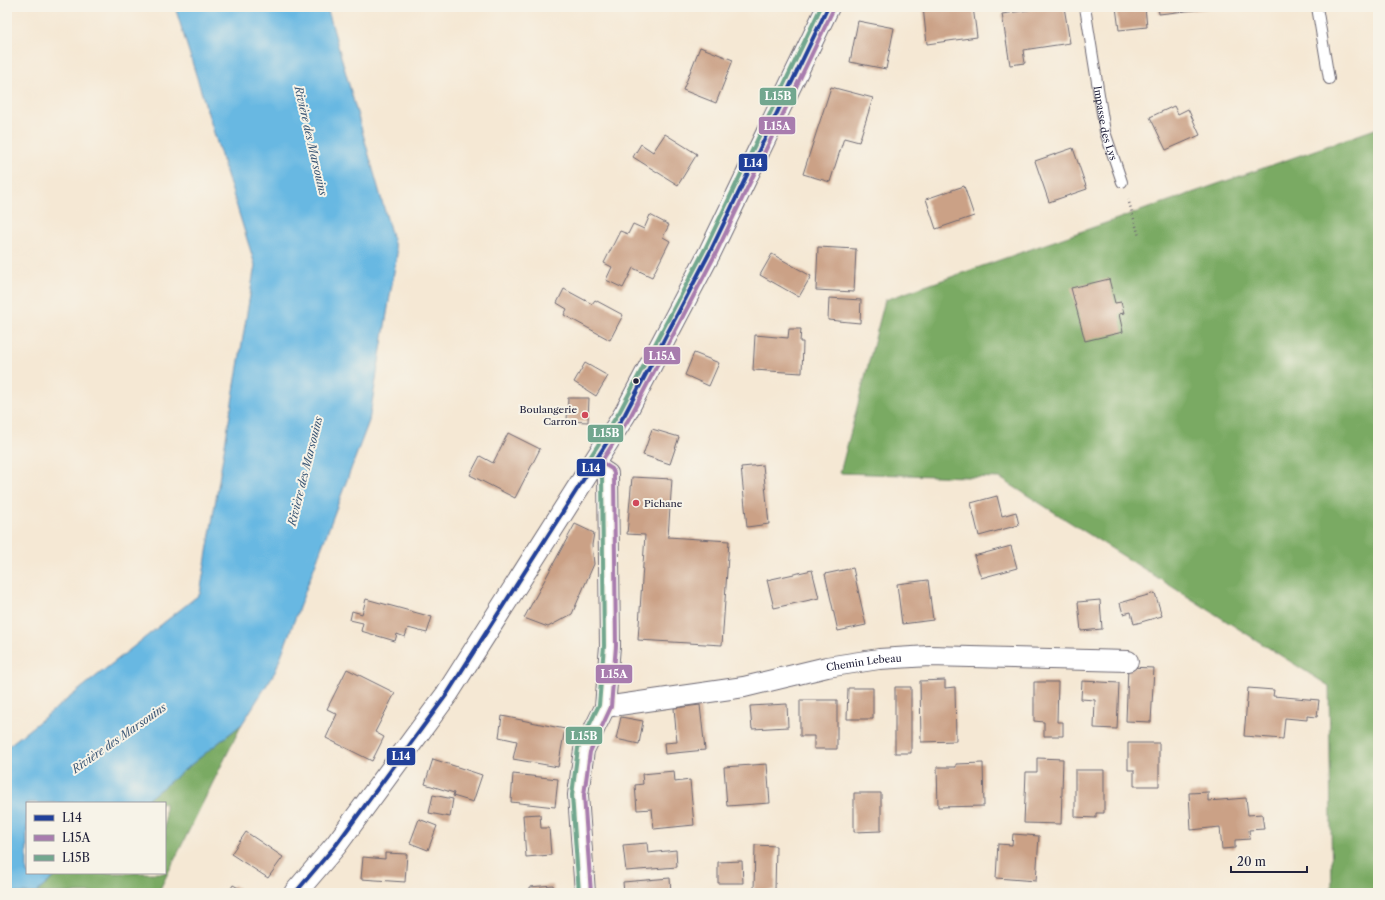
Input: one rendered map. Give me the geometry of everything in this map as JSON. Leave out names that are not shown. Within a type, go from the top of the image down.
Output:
[{"type":"street","points":[[294,893],[336,845],[447,694],[625,414],[703,266],[828,7]]},
{"type":"street","points":[[585,893],[578,795],[584,750],[604,707],[610,646],[608,474],[593,464]]},
{"type":"street","name":"Chemin Lebeau","points":[[604,707],[744,687],[827,667],[879,659],[929,656],[1128,661]]},
{"type":"lane","name":"Impasse des Lys","points":[[1085,7],[1105,132],[1122,182]]},
{"type":"lane","points":[[1317,7],[1329,79]]},
{"type":"path","points":[[1122,182],[1139,236]]},
{"type":"green space","points":[[1378,128],[1378,893],[1332,893],[1329,686],[1000,478],[840,473],[885,300]]},
{"type":"green space","points":[[242,724],[158,893],[36,893],[58,874],[166,874],[166,802],[144,802]]},
{"type":"water","name":"Rivière des Marsouins","points":[[175,7],[327,7],[397,254],[369,421],[275,672],[242,724],[144,802],[26,802],[26,874],[58,874],[36,893],[7,893],[7,747],[200,594],[255,265]]},
{"type":"building","points":[[923,7],[973,7],[977,37],[927,44]]},
{"type":"building","points":[[1048,7],[1064,7],[1070,43],[1023,50],[1025,63],[1010,65],[1002,14]]},
{"type":"building","points":[[1116,7],[1145,7],[1147,27],[1119,30]]},
{"type":"building","points":[[1158,7],[1213,7],[1213,8],[1159,14]]},
{"type":"building","points":[[858,21],[894,28],[886,69],[850,62]]},
{"type":"building","points":[[700,47],[733,60],[716,103],[683,90]]},
{"type":"building","points":[[831,87],[873,98],[859,142],[844,138],[830,182],[803,174]]},
{"type":"building","points":[[1174,106],[1178,114],[1188,109],[1200,135],[1166,150],[1150,117]]},
{"type":"building","points":[[665,134],[697,154],[678,185],[633,157],[641,144],[653,152]]},
{"type":"building","points":[[1073,148],[1087,189],[1049,202],[1035,161]]},
{"type":"building","points":[[964,186],[974,216],[936,229],[926,199]]},
{"type":"building","points":[[650,215],[669,225],[663,237],[670,241],[652,277],[633,268],[623,288],[606,280],[612,267],[604,263],[620,231],[628,234],[633,224],[644,229]]},
{"type":"building","points":[[818,247],[856,249],[854,292],[816,290]]},
{"type":"building","points":[[772,254],[811,276],[799,297],[760,275]]},
{"type":"building","points":[[1109,279],[1115,303],[1121,302],[1124,313],[1119,314],[1123,332],[1085,341],[1071,288]]},
{"type":"building","points":[[564,289],[592,304],[595,300],[623,315],[610,340],[564,315],[567,309],[557,303]]},
{"type":"building","points":[[829,298],[861,300],[860,323],[828,320]]},
{"type":"building","points":[[789,329],[801,329],[800,342],[803,342],[802,373],[753,370],[755,335],[788,338]]},
{"type":"building","points":[[694,353],[719,363],[709,386],[685,375]]},
{"type":"building","points":[[585,363],[608,376],[596,396],[574,382]]},
{"type":"building","points":[[568,398],[589,398],[588,422],[567,421]]},
{"type":"building","points":[[652,429],[679,437],[670,464],[643,455]]},
{"type":"building","points":[[508,433],[540,449],[515,498],[470,475],[480,456],[493,463]]},
{"type":"building","points":[[763,465],[769,524],[747,527],[741,467]]},
{"type":"building","points":[[632,477],[672,479],[668,537],[729,541],[722,645],[638,640],[645,535],[627,534]]},
{"type":"building","points":[[997,496],[1002,516],[1016,512],[1019,525],[979,536],[971,503]]},
{"type":"building","points":[[575,524],[594,533],[592,545],[594,564],[572,614],[548,627],[524,618]]},
{"type":"building","points":[[1011,546],[1017,568],[981,578],[974,556]]},
{"type":"building","points":[[853,568],[866,625],[838,631],[825,574]]},
{"type":"building","points":[[812,570],[819,598],[774,608],[767,580]]},
{"type":"building","points":[[928,580],[933,620],[902,624],[897,584]]},
{"type":"building","points":[[1155,593],[1162,616],[1134,624],[1131,612],[1123,614],[1120,603]]},
{"type":"building","points":[[366,599],[432,617],[427,633],[408,628],[405,637],[397,634],[395,641],[361,631],[363,623],[350,620],[352,611],[362,614]]},
{"type":"building","points":[[1100,600],[1102,629],[1081,631],[1078,602]]},
{"type":"building","points":[[1128,667],[1154,668],[1151,722],[1126,721]]},
{"type":"building","points":[[347,669],[395,693],[375,732],[384,737],[372,761],[326,738],[337,714],[327,709]]},
{"type":"building","points":[[945,680],[945,688],[955,687],[956,741],[921,742],[920,681]]},
{"type":"building","points":[[1082,681],[1119,683],[1117,729],[1094,728],[1095,700],[1081,699]]},
{"type":"building","points":[[1034,682],[1058,682],[1057,722],[1063,722],[1063,736],[1044,736],[1044,722],[1034,721]]},
{"type":"building","points":[[895,687],[911,687],[911,753],[895,753]]},
{"type":"building","points":[[848,688],[873,688],[873,719],[847,719]]},
{"type":"building","points":[[1248,688],[1274,690],[1273,696],[1319,700],[1317,717],[1307,716],[1307,720],[1285,718],[1283,739],[1244,736]]},
{"type":"building","points":[[800,700],[837,700],[837,749],[814,749],[814,736],[800,736]]},
{"type":"building","points":[[787,704],[788,727],[752,729],[750,706]]},
{"type":"building","points":[[700,705],[705,750],[665,754],[664,743],[677,742],[674,708]]},
{"type":"building","points":[[502,716],[565,729],[558,767],[513,759],[517,741],[499,737]]},
{"type":"building","points":[[621,717],[643,721],[639,744],[616,739]]},
{"type":"building","points":[[1128,743],[1159,743],[1159,786],[1134,786],[1134,770],[1128,770]]},
{"type":"building","points":[[1037,758],[1063,759],[1061,824],[1024,823],[1026,772],[1037,772]]},
{"type":"building","points":[[433,759],[482,775],[473,802],[453,796],[454,793],[425,784]]},
{"type":"building","points":[[983,763],[984,806],[938,807],[937,767],[956,767],[956,764]]},
{"type":"building","points":[[767,764],[770,803],[727,806],[724,767]]},
{"type":"building","points":[[1075,770],[1104,770],[1104,813],[1096,813],[1096,818],[1075,817]]},
{"type":"building","points":[[674,771],[675,782],[690,780],[694,825],[654,829],[652,809],[637,810],[635,785],[643,784],[642,774]]},
{"type":"building","points":[[513,774],[558,779],[555,807],[511,802]]},
{"type":"building","points":[[1208,792],[1208,801],[1246,798],[1248,815],[1262,814],[1264,829],[1249,830],[1250,839],[1235,840],[1235,848],[1222,849],[1220,827],[1191,830],[1189,793]]},
{"type":"building","points":[[854,793],[881,793],[881,831],[854,832]]},
{"type":"building","points":[[433,795],[453,799],[450,817],[429,813]]},
{"type":"building","points":[[540,814],[541,828],[549,828],[551,855],[526,857],[523,815]]},
{"type":"building","points":[[419,819],[437,826],[428,850],[410,843]]},
{"type":"building","points":[[246,832],[283,857],[268,878],[231,854]]},
{"type":"building","points":[[1013,834],[1039,836],[1036,881],[996,878],[998,844],[1012,845]]},
{"type":"building","points":[[647,843],[648,853],[676,850],[677,867],[626,871],[623,845]]},
{"type":"building","points":[[755,845],[776,846],[775,890],[754,890]]},
{"type":"building","points":[[385,853],[407,854],[405,882],[361,879],[363,857],[385,859]]},
{"type":"building","points":[[742,861],[743,883],[718,883],[718,862]]},
{"type":"building","points":[[670,878],[671,893],[624,893],[623,882]]},
{"type":"building","points":[[233,885],[248,893],[228,893]]},
{"type":"building","points":[[553,885],[554,893],[530,893],[530,887]]},
{"type":"transit line","name":"L15B","points":[[579,893],[572,795],[578,748],[599,705],[604,646],[602,477],[589,468],[587,462],[620,411],[705,249],[821,7]]},
{"type":"transit line","name":"L14","points":[[295,893],[336,845],[447,694],[625,414],[710,252],[828,7]]},
{"type":"transit line","name":"L15A","points":[[598,467],[630,417],[715,255],[833,10]]},
{"type":"transit line","name":"L15A","points":[[591,893],[584,795],[590,752],[611,707],[616,646],[614,473],[612,469],[596,459]]},
{"type":"place","name":"Boulangerie Carron","points":[[585,415]]},
{"type":"place","name":"Pichane","points":[[636,503]]}]
